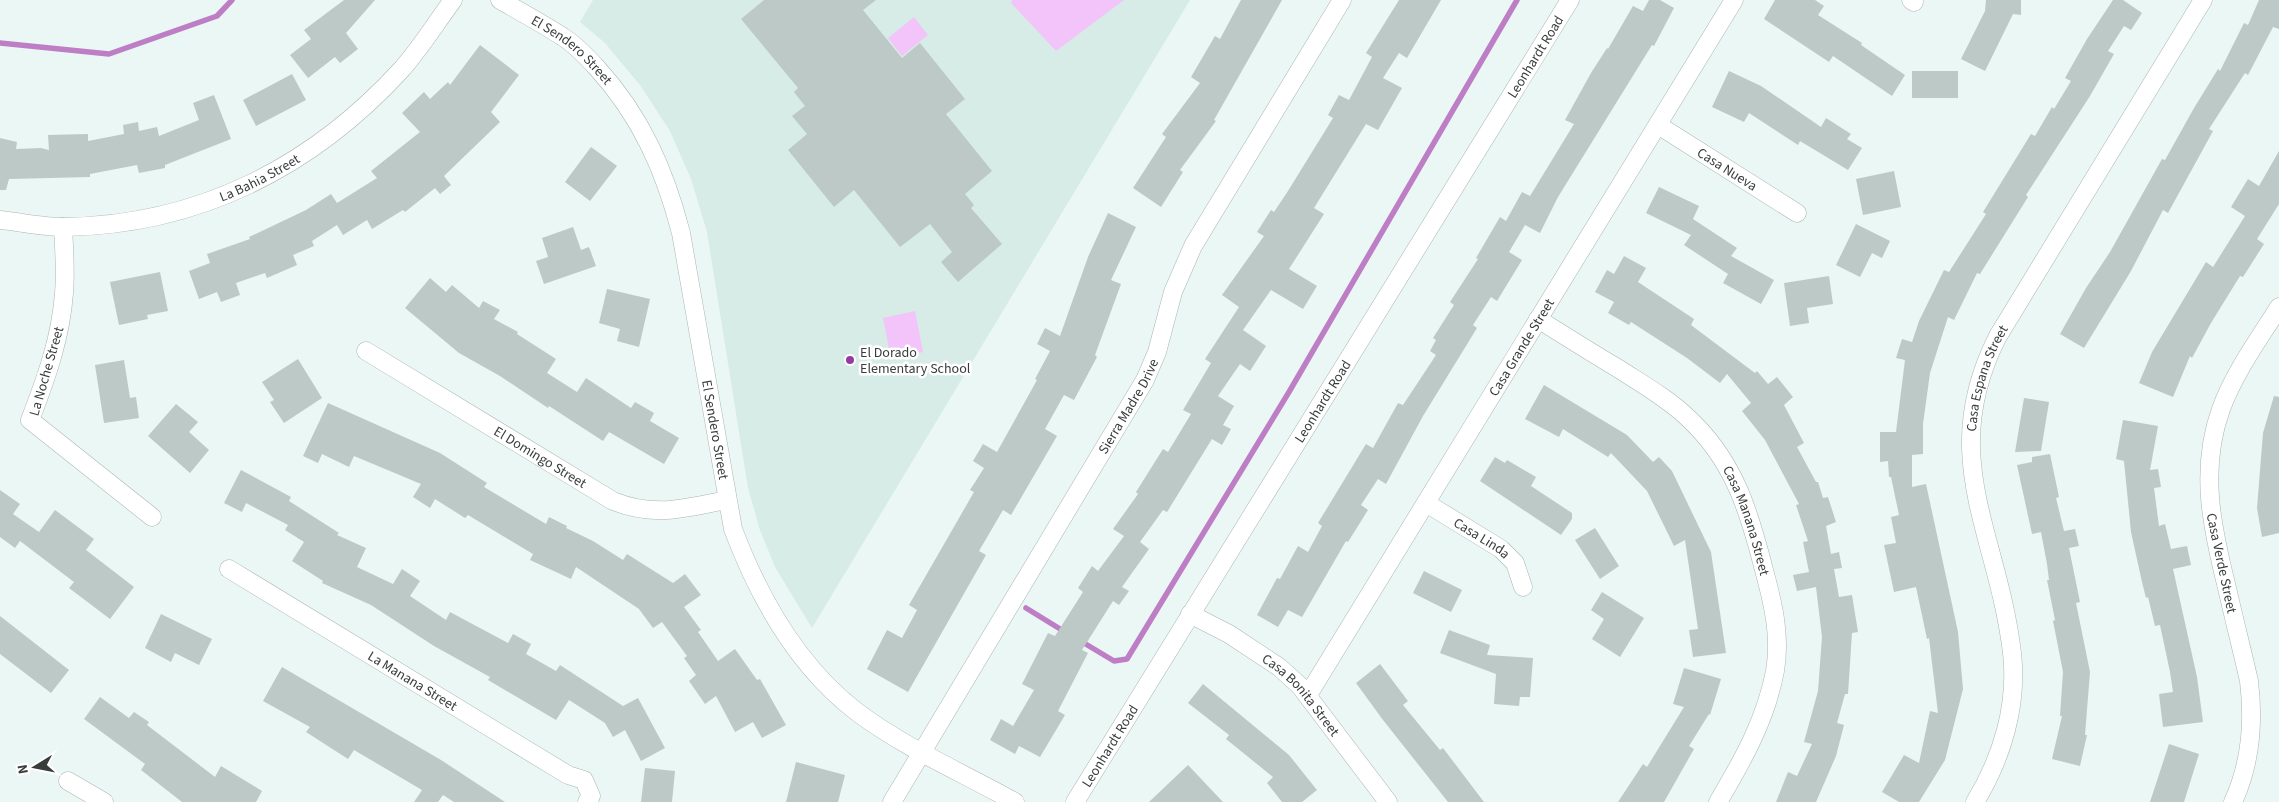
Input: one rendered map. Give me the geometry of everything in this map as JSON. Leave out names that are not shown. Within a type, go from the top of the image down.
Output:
[{"type":"street","name":"La Bahia Street","points":[[0,220],[63,227],[129,221],[182,211],[223,197],[286,166],[328,138],[367,105],[403,69],[453,0]]},
{"type":"street","name":"El Sendero Street","points":[[500,0],[564,38],[585,56],[621,97],[652,148],[669,189],[681,233],[732,529],[749,570],[770,610],[794,646],[824,680],[857,711],[923,752],[1016,802]]},
{"type":"street","name":"Sierra Madre Drive","points":[[892,802],[1145,380],[1157,352],[1173,292],[1193,246],[1342,0]]},
{"type":"street","name":"Leonhardt Road","points":[[1075,802],[1570,0]]},
{"type":"street","name":"Casa Grande Street","points":[[1308,695],[1734,0]]},
{"type":"street","name":"Casa Espana Street","points":[[1976,802],[1999,754],[2006,729],[2012,679],[2012,654],[2007,625],[1972,476],[1970,428],[1978,382],[1998,336],[2203,0]]},
{"type":"street","name":"Casa Nueva","points":[[1658,125],[1797,213]]},
{"type":"street","name":"La Noche Street","points":[[63,227],[65,292],[59,330],[47,376],[30,420],[152,517]]},
{"type":"street","name":"Casa Verde Street","points":[[2233,802],[2244,774],[2252,728],[2252,705],[2250,681],[2213,532],[2209,492],[2209,467],[2211,446],[2222,407],[2238,374],[2279,307]]},
{"type":"street","name":"Casa Manana Street","points":[[1538,319],[1651,389],[1686,416],[1703,433],[1726,465],[1741,492],[1750,515],[1774,610],[1777,639],[1775,668],[1764,714],[1752,742],[1718,802]]},
{"type":"street","name":"El Domingo Street","points":[[366,351],[612,501],[649,512],[668,511],[728,500]]},
{"type":"street","name":"Casa Linda","points":[[1426,503],[1501,549],[1515,563],[1523,587]]},
{"type":"street","name":"La Manana Street","points":[[229,569],[568,775],[584,780],[589,799]]},
{"type":"street","name":"Casa Bonita Street","points":[[1190,614],[1229,634],[1279,667],[1308,695],[1388,802]]},
{"type":"street","points":[[68,781],[104,802]]},
{"type":"shaded area","name":"El Dorado Elementary School","points":[[593,0],[1190,0],[812,628],[775,567],[760,530],[748,488],[707,232],[691,179],[670,131],[640,85],[605,43],[580,22]]},
{"type":"shaded area","points":[[1012,0],[1124,0],[1056,51],[1011,3]]},
{"type":"shaded area","points":[[914,17],[928,35],[902,56],[888,38]]},
{"type":"shaded area","points":[[915,311],[923,352],[891,359],[883,318]]},
{"type":"building","points":[[344,0],[375,0],[346,33],[358,49],[340,63],[335,57],[308,78],[290,55],[311,39],[304,30]]},
{"type":"building","points":[[764,0],[876,0],[863,10],[902,58],[920,43],[965,99],[946,114],[992,171],[965,194],[974,205],[971,208],[1002,244],[958,282],[941,262],[952,252],[930,224],[900,247],[854,190],[834,207],[788,150],[807,134],[792,116],[805,106],[794,92],[798,88],[741,19]]},
{"type":"building","points":[[1241,0],[1282,0],[1214,120],[1216,121],[1180,170],[1183,172],[1161,207],[1133,188],[1166,137],[1162,134],[1200,83],[1191,77],[1215,36],[1220,39]]},
{"type":"building","points":[[1399,0],[1441,0],[1407,58],[1399,53],[1383,78],[1402,88],[1378,130],[1366,124],[1314,208],[1324,214],[1289,269],[1317,286],[1303,309],[1271,290],[1243,330],[1266,346],[1250,371],[1240,364],[1218,396],[1234,406],[1223,425],[1231,429],[1222,445],[1212,439],[1167,512],[1163,510],[1140,542],[1149,549],[1122,587],[1129,591],[1119,605],[1113,601],[1082,650],[1088,653],[1058,711],[1065,715],[1040,757],[1019,746],[1015,754],[990,740],[1001,719],[1013,726],[1034,690],[1022,684],[1048,633],[1055,636],[1083,592],[1078,588],[1092,566],[1098,571],[1124,536],[1113,529],[1138,494],[1136,492],[1163,449],[1168,452],[1191,414],[1183,410],[1211,363],[1205,359],[1239,307],[1222,295],[1264,236],[1257,232],[1271,210],[1274,212],[1288,191],[1333,118],[1328,115],[1339,95],[1349,100],[1372,57],[1366,53]]},
{"type":"building","points":[[1649,0],[1660,0],[1674,8],[1654,46],[1652,45],[1558,197],[1540,233],[1525,225],[1509,252],[1522,260],[1497,301],[1491,297],[1473,325],[1477,328],[1423,416],[1386,484],[1378,479],[1361,505],[1368,510],[1348,542],[1346,541],[1302,617],[1288,610],[1278,627],[1257,615],[1277,578],[1280,579],[1298,546],[1308,552],[1322,526],[1318,523],[1366,444],[1373,448],[1398,403],[1403,405],[1436,355],[1430,351],[1436,340],[1433,338],[1454,305],[1450,302],[1478,259],[1476,258],[1500,217],[1506,221],[1522,192],[1530,196],[1574,124],[1565,120],[1591,73],[1608,49],[1633,6],[1643,11]]},
{"type":"building","points":[[1775,0],[1815,0],[1824,6],[1818,15],[1862,43],[1861,45],[1905,75],[1892,96],[1833,56],[1829,62],[1764,19]]},
{"type":"building","points":[[1986,0],[2021,0],[2021,15],[2013,14],[1985,71],[1961,59],[1985,11]]},
{"type":"building","points":[[2113,0],[2123,0],[2142,13],[2131,30],[2124,26],[2108,51],[2114,54],[2090,96],[2026,195],[2028,197],[1980,274],[1977,273],[1954,320],[1948,317],[1930,373],[1923,424],[1923,454],[1912,455],[1912,487],[1926,484],[1958,632],[1963,689],[1945,760],[1919,802],[1899,802],[1882,792],[1904,755],[1919,763],[1930,711],[1938,713],[1929,638],[1927,639],[1916,587],[1894,592],[1884,545],[1896,543],[1891,517],[1899,515],[1891,477],[1889,477],[1888,461],[1880,462],[1880,432],[1896,432],[1905,360],[1896,358],[1902,339],[1912,342],[1919,321],[1944,270],[1949,272],[1986,214],[1983,212],[2031,134],[2035,136],[2052,107],[2054,109],[2071,81],[2065,78],[2087,39]]},
{"type":"building","points":[[2259,0],[2279,0],[2279,29],[2273,27],[2248,75],[2245,73],[2209,129],[2213,131],[2168,213],[2163,210],[2131,271],[2084,348],[2060,334],[2086,288],[2110,252],[2162,159],[2165,160],[2218,69],[2220,71],[2244,23],[2248,25]]},
{"type":"building","points":[[480,45],[519,75],[491,112],[500,122],[444,176],[451,185],[440,194],[435,188],[405,212],[403,210],[372,229],[367,220],[343,235],[337,225],[312,241],[314,246],[293,255],[297,265],[267,278],[265,273],[236,283],[240,295],[221,302],[217,292],[199,299],[189,271],[210,263],[207,254],[250,239],[249,237],[306,210],[331,194],[337,203],[377,178],[371,171],[420,132],[402,113],[424,92],[430,99],[448,82],[450,85]]},
{"type":"building","points":[[1729,71],[1761,86],[1821,127],[1826,118],[1851,134],[1847,139],[1862,148],[1848,170],[1800,141],[1798,145],[1749,113],[1744,122],[1712,107]]},
{"type":"building","points":[[1912,71],[1958,71],[1958,98],[1912,98]]},
{"type":"building","points":[[292,74],[306,100],[256,126],[243,100]]},
{"type":"building","points":[[214,95],[231,139],[165,165],[165,168],[139,173],[137,165],[90,174],[90,177],[9,179],[6,190],[0,190],[0,138],[17,142],[16,149],[41,148],[49,150],[48,135],[88,134],[88,141],[124,134],[123,125],[138,122],[139,131],[157,127],[159,136],[199,120],[193,103]]},
{"type":"building","points":[[591,147],[617,166],[590,201],[565,182]]},
{"type":"building","points":[[2279,151],[2279,204],[2257,239],[2264,244],[2243,277],[2240,276],[2192,358],[2190,356],[2173,397],[2139,383],[2152,352],[2206,262],[2213,267],[2245,216],[2231,207],[2248,179],[2259,186]]},
{"type":"building","points":[[1894,171],[1901,207],[1863,215],[1856,179]]},
{"type":"building","points":[[1659,187],[1699,206],[1693,219],[1737,248],[1731,256],[1774,280],[1761,304],[1723,283],[1728,274],[1684,245],[1691,235],[1646,213]]},
{"type":"building","points":[[1108,213],[1136,227],[1111,280],[1121,284],[1095,355],[1097,357],[1074,400],[1064,395],[1045,429],[1057,436],[1011,515],[1003,510],[979,551],[986,555],[908,692],[867,669],[887,630],[902,638],[917,610],[909,605],[974,492],[970,490],[984,468],[973,461],[983,444],[997,452],[1037,380],[1035,379],[1050,351],[1037,344],[1045,328],[1060,336],[1088,257]]},
{"type":"building","points":[[1856,224],[1890,241],[1882,258],[1872,253],[1860,277],[1836,265]]},
{"type":"building","points":[[573,227],[581,250],[589,247],[596,266],[544,284],[536,261],[548,257],[542,238]]},
{"type":"building","points":[[1624,256],[1646,268],[1638,282],[1694,319],[1691,325],[1755,373],[1757,371],[1768,384],[1777,377],[1793,397],[1784,405],[1804,443],[1797,447],[1816,482],[1818,482],[1823,498],[1828,497],[1836,522],[1826,526],[1831,554],[1839,552],[1842,568],[1834,569],[1839,597],[1852,595],[1858,632],[1852,633],[1848,694],[1845,694],[1837,723],[1844,725],[1836,756],[1816,802],[1776,802],[1788,772],[1797,776],[1812,744],[1804,742],[1818,691],[1822,637],[1816,587],[1797,591],[1793,575],[1809,572],[1803,542],[1808,541],[1796,505],[1799,504],[1765,440],[1742,411],[1751,403],[1727,374],[1720,383],[1687,358],[1631,322],[1629,325],[1608,313],[1614,302],[1595,292],[1607,270],[1614,274]]},
{"type":"building","points":[[160,272],[168,311],[147,315],[148,319],[119,325],[110,282]]},
{"type":"building","points":[[1829,276],[1833,304],[1807,308],[1809,323],[1790,326],[1784,283]]},
{"type":"building","points":[[430,278],[446,292],[452,285],[479,308],[483,301],[500,310],[494,319],[518,332],[517,334],[556,359],[547,373],[577,392],[586,378],[631,408],[635,402],[654,413],[650,421],[679,438],[664,464],[609,432],[603,441],[500,376],[459,353],[405,308]]},
{"type":"building","points":[[607,289],[650,299],[639,347],[617,341],[620,329],[599,323]]},
{"type":"building","points":[[298,359],[322,398],[284,423],[270,402],[274,400],[262,382]]},
{"type":"building","points":[[124,360],[130,398],[136,397],[139,418],[104,423],[95,365]]},
{"type":"building","points":[[1544,385],[1627,435],[1653,462],[1659,457],[1672,471],[1711,552],[1726,653],[1693,657],[1689,630],[1698,629],[1685,540],[1674,546],[1647,491],[1611,453],[1608,457],[1563,429],[1559,437],[1525,419]]},
{"type":"building","points":[[2274,396],[2279,397],[2279,533],[2262,537],[2257,508],[2263,433]]},
{"type":"building","points":[[2024,398],[2049,402],[2041,451],[2015,452]]},
{"type":"building","points":[[328,403],[440,453],[487,483],[484,487],[546,524],[549,517],[623,560],[627,554],[673,583],[685,574],[701,595],[684,607],[701,630],[698,632],[718,661],[735,649],[757,680],[760,679],[786,725],[762,738],[753,722],[735,732],[716,696],[705,704],[689,681],[696,675],[684,658],[687,656],[662,622],[653,628],[639,609],[576,567],[571,579],[530,560],[533,554],[468,515],[465,518],[435,499],[430,508],[413,497],[421,484],[354,456],[349,467],[322,454],[318,463],[303,456]]},
{"type":"building","points":[[176,404],[198,422],[189,432],[209,450],[190,473],[148,436]]},
{"type":"building","points":[[2123,420],[2158,426],[2150,470],[2158,469],[2161,487],[2154,488],[2159,526],[2165,524],[2171,549],[2187,546],[2191,565],[2173,569],[2197,677],[2203,722],[2163,727],[2159,694],[2173,692],[2160,625],[2155,626],[2148,597],[2146,598],[2131,532],[2124,461],[2116,459]]},
{"type":"building","points":[[2050,454],[2059,497],[2056,498],[2064,531],[2075,529],[2079,546],[2069,548],[2080,602],[2076,603],[2090,672],[2085,735],[2087,735],[2080,766],[2052,759],[2062,716],[2060,716],[2063,672],[2053,621],[2055,620],[2047,580],[2049,580],[2041,532],[2032,534],[2017,465],[2032,462],[2032,457]]},
{"type":"building","points":[[1495,457],[1505,463],[1507,460],[1536,477],[1531,486],[1572,513],[1572,519],[1561,535],[1480,481]]},
{"type":"building","points":[[241,470],[291,497],[289,501],[339,533],[337,535],[366,548],[357,567],[393,584],[402,569],[420,581],[410,596],[446,620],[450,612],[508,643],[513,634],[531,644],[526,654],[556,671],[560,665],[623,706],[638,698],[665,748],[641,761],[625,730],[613,737],[605,723],[569,700],[556,720],[488,680],[490,677],[434,646],[371,605],[322,583],[323,581],[292,561],[304,542],[285,530],[288,525],[246,503],[242,512],[224,503]]},
{"type":"building","points":[[0,490],[20,504],[13,514],[39,532],[55,510],[94,539],[86,550],[134,587],[110,619],[69,588],[74,582],[20,541],[15,548],[0,537]]},
{"type":"building","points":[[1595,528],[1619,566],[1600,579],[1575,540]]},
{"type":"building","points":[[1424,571],[1462,590],[1451,612],[1413,593]]},
{"type":"building","points":[[1602,592],[1644,618],[1620,657],[1592,639],[1604,619],[1591,610]]},
{"type":"building","points":[[161,614],[212,639],[199,665],[175,653],[171,662],[145,648]]},
{"type":"building","points":[[0,616],[69,670],[51,693],[0,654]]},
{"type":"building","points":[[1449,630],[1490,645],[1487,655],[1533,658],[1530,697],[1520,697],[1519,706],[1494,704],[1496,674],[1440,653]]},
{"type":"building","points":[[1380,664],[1408,701],[1403,705],[1440,750],[1443,748],[1484,802],[1448,802],[1383,720],[1356,683]]},
{"type":"building","points":[[282,667],[441,760],[505,802],[454,802],[443,795],[438,802],[414,802],[422,790],[354,750],[348,759],[306,732],[310,727],[263,701]]},
{"type":"building","points":[[1684,668],[1721,679],[1710,715],[1689,746],[1694,749],[1664,802],[1618,802],[1643,764],[1647,767],[1684,707],[1673,704]]},
{"type":"building","points":[[1203,684],[1289,755],[1317,790],[1302,802],[1282,802],[1267,783],[1273,777],[1226,739],[1229,735],[1188,703]]},
{"type":"building","points":[[100,697],[129,718],[134,712],[149,722],[147,725],[215,777],[221,766],[262,791],[256,802],[182,802],[141,770],[145,764],[84,719]]},
{"type":"building","points":[[2169,744],[2199,754],[2184,802],[2150,802]]},
{"type":"building","points":[[796,762],[845,775],[838,802],[786,802]]},
{"type":"building","points":[[1188,765],[1223,802],[1149,802]]},
{"type":"building","points":[[645,768],[675,771],[672,802],[641,802]]},
{"type":"waterway","points":[[0,43],[109,54],[217,16],[232,0]]},
{"type":"waterway","points":[[1079,640],[1114,661],[1127,659],[1289,392],[1517,0]]},
{"type":"waterway","points":[[1026,608],[1065,632]]},
{"type":"place","name":"El Dorado Elementary School","points":[[850,360]]}]
